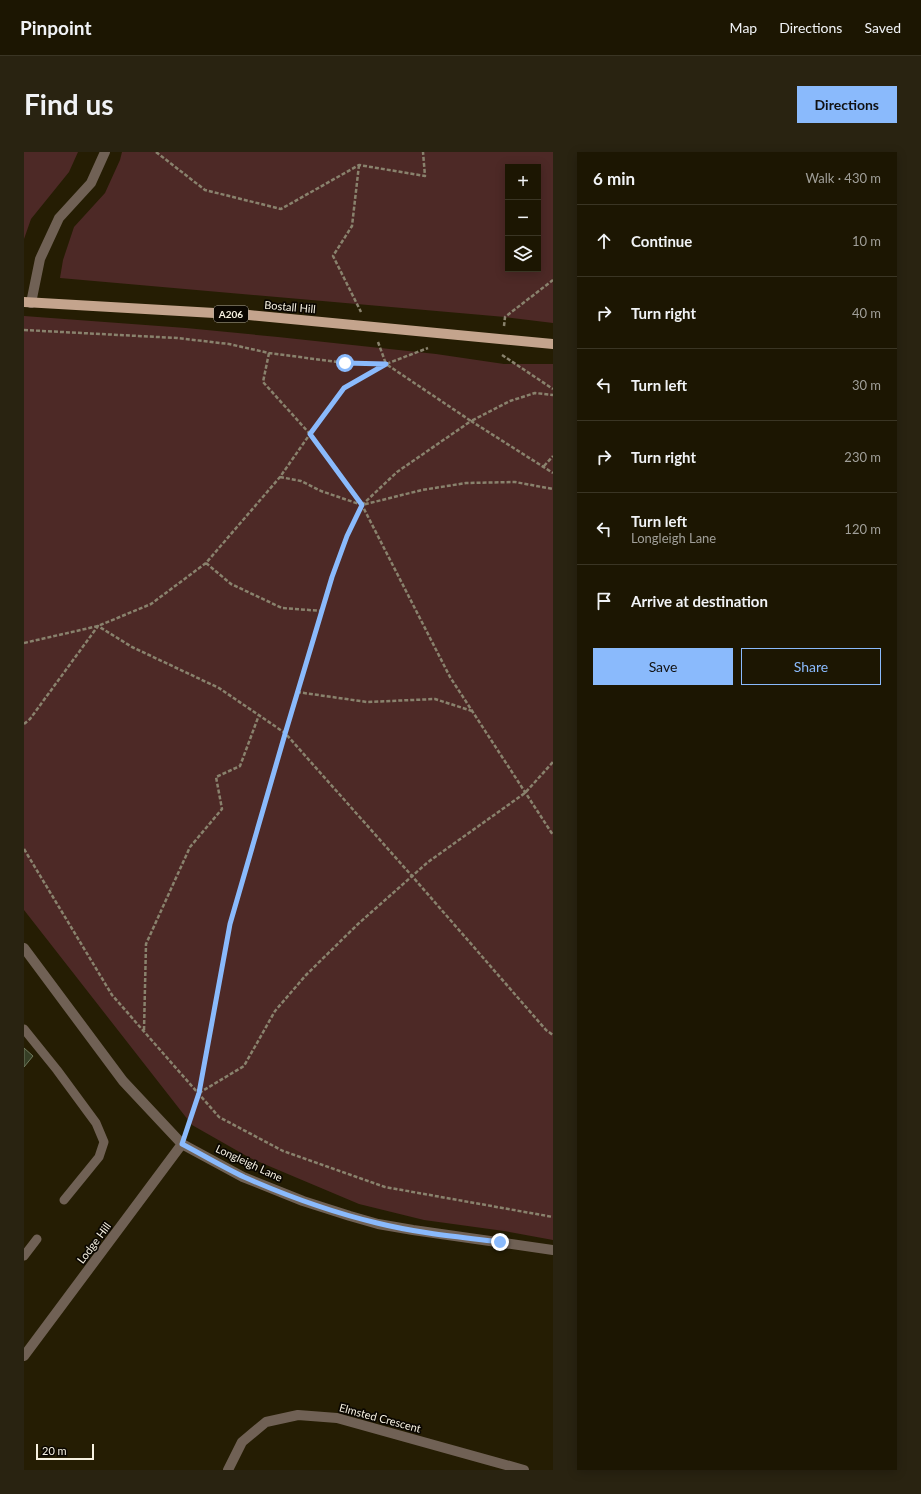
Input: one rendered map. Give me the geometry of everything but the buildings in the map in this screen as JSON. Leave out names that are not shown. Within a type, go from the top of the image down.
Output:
[{"type":"main road","name":"Bostall Hill","points":[[28,302],[249,315],[553,344]]},
{"type":"street","points":[[28,302],[40,259],[59,218],[91,183],[104,152]]},
{"type":"street","name":"Longleigh Lane","points":[[24,948],[123,1081],[182,1144],[244,1177],[303,1201],[350,1216],[378,1224],[413,1230],[553,1250]]},
{"type":"street","name":"Lodge Hill","points":[[24,1356],[182,1144]]},
{"type":"street","name":"Elmsted Crescent","points":[[228,1470],[242,1442],[266,1422],[298,1415],[337,1418],[524,1470]]},
{"type":"lane","points":[[24,1029],[57,1070],[96,1123],[104,1142],[99,1157],[64,1200]]},
{"type":"lane","points":[[24,1256],[37,1239]]},
{"type":"path","points":[[156,152],[205,190],[281,208],[359,165],[425,176],[423,152]]},
{"type":"path","points":[[359,165],[352,226],[333,256],[360,310],[372,327],[386,364]]},
{"type":"path","points":[[504,324],[506,317],[553,280]]},
{"type":"path","points":[[24,330],[178,338],[229,344],[269,353],[345,363],[386,364],[471,421],[553,473]]},
{"type":"path","points":[[24,643],[98,626],[151,604],[206,563],[280,478],[344,388],[386,364],[434,345]]},
{"type":"path","points":[[269,353],[263,382],[310,434],[362,505],[450,677],[553,835]]},
{"type":"path","points":[[502,355],[553,389]]},
{"type":"path","points":[[182,1144],[199,1093],[230,924],[322,611],[347,536],[362,505],[397,472],[471,421],[510,401],[535,393],[553,395]]},
{"type":"path","points":[[544,466],[553,456]]},
{"type":"path","points":[[280,478],[301,481],[321,491],[362,505],[422,490],[466,483],[515,482],[553,489]]},
{"type":"path","points":[[206,563],[231,584],[282,608],[322,611]]},
{"type":"path","points":[[98,626],[132,647],[219,688],[285,734],[412,876],[546,1030],[553,1035]]},
{"type":"path","points":[[24,724],[30,719],[98,626]]},
{"type":"path","points":[[298,692],[367,702],[435,699],[472,711]]},
{"type":"path","points":[[144,1031],[146,944],[190,847],[222,809],[216,777],[240,766],[259,715]]},
{"type":"path","points":[[199,1093],[244,1066],[275,1012],[306,975],[358,924],[428,862],[525,793],[553,762]]},
{"type":"path","points":[[24,849],[112,995],[219,1117],[283,1151],[385,1187],[553,1217]]},
{"type":"shaded area","points":[[24,152],[78,152],[69,172],[31,219],[24,239]]},
{"type":"shaded area","points":[[122,152],[553,152],[553,323],[505,317],[60,278],[63,260],[74,227],[105,193],[120,160]]},
{"type":"shaded area","points":[[24,316],[186,328],[278,337],[436,354],[504,364],[553,364],[553,1240],[504,1231],[424,1220],[359,1204],[250,1158],[192,1125],[24,910]]},
{"type":"route","points":[[345,363],[386,364],[344,388],[310,434],[362,505],[347,536],[332,577],[230,924],[199,1093],[182,1144],[244,1177],[303,1201],[350,1216],[378,1224],[451,1236],[500,1242]]}]
